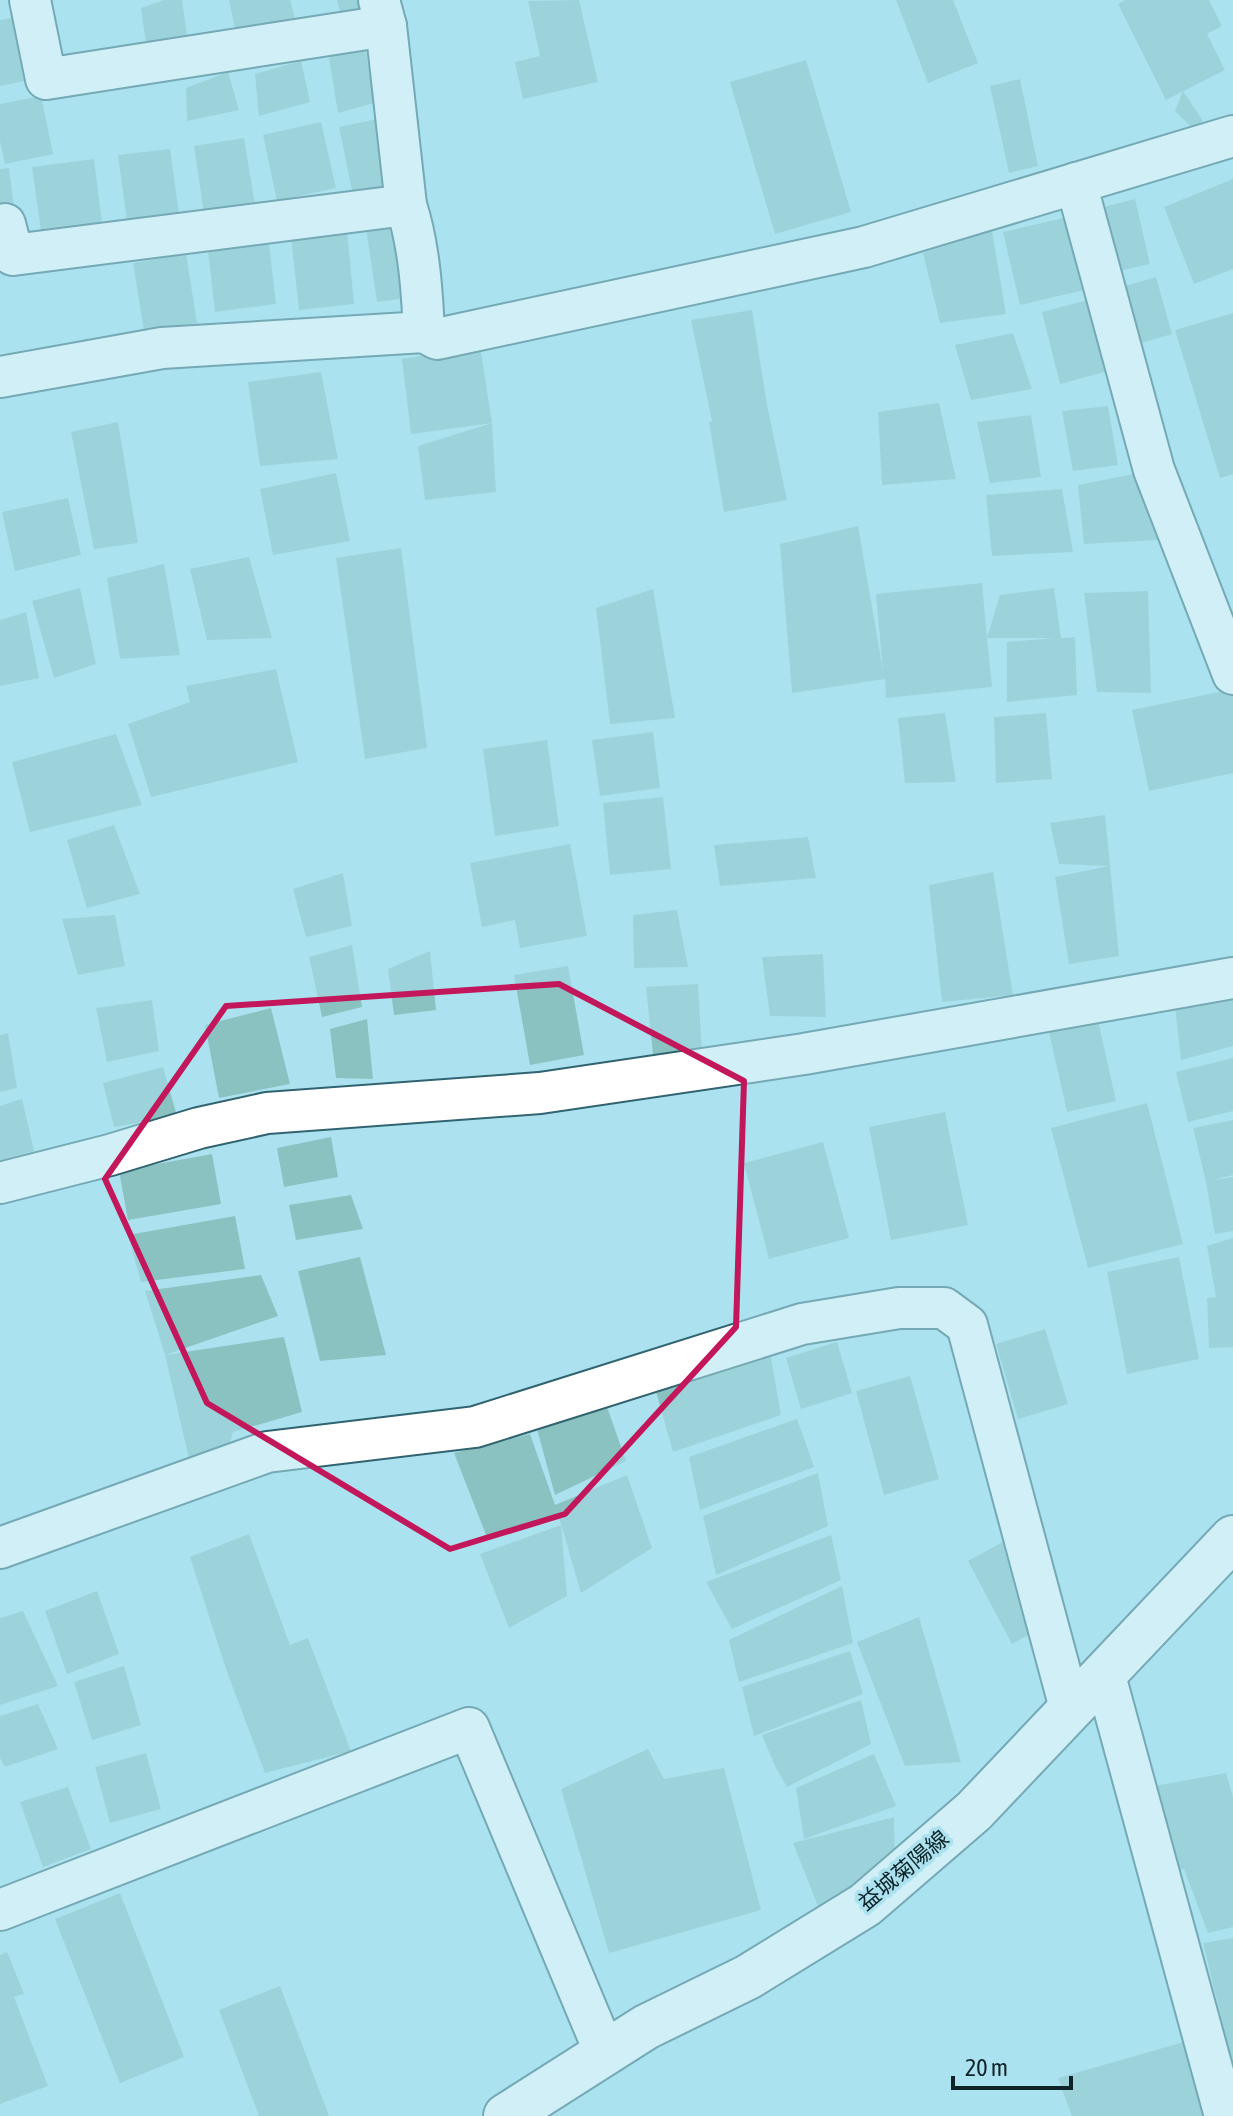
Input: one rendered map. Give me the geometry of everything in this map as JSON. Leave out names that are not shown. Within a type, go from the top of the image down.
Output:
[{"type":"main road","name":"益城菊陽線","points":[[506,2116],[646,2027],[748,1977],[865,1905],[974,1811],[1233,1538]]},
{"type":"street","points":[[30,0],[46,79],[382,13],[406,205],[422,296],[424,332]]},
{"type":"street","points":[[0,377],[162,348],[424,332],[437,339],[864,247],[1233,136]]},
{"type":"street","points":[[1076,183],[1154,470],[1233,674]]},
{"type":"street","points":[[12,257],[406,205]]},
{"type":"street","points":[[0,1183],[97,1159],[199,1128],[267,1113],[540,1093],[804,1054],[1233,978]]},
{"type":"street","points":[[0,1548],[267,1452],[475,1427],[802,1324],[899,1308],[944,1308],[967,1325],[1070,1708]]},
{"type":"street","points":[[1104,1672],[1225,2116]]},
{"type":"street","points":[[0,1910],[469,1728],[605,2053]]},
{"type":"highlighted area","points":[[559,984],[744,1081],[736,1327],[565,1514],[450,1549],[207,1403],[105,1179],[226,1006]]},
{"type":"building","points":[[164,0],[182,0],[187,35],[147,50],[141,8]]},
{"type":"building","points":[[229,0],[290,0],[295,19],[236,33]]},
{"type":"building","points":[[337,0],[362,0],[363,7],[340,12]]},
{"type":"building","points":[[579,0],[598,82],[523,99],[515,62],[540,56],[528,1]]},
{"type":"building","points":[[896,0],[953,0],[978,63],[928,83]]},
{"type":"building","points":[[1125,0],[1209,0],[1222,26],[1207,34],[1225,70],[1166,100],[1118,4]]},
{"type":"building","points":[[18,17],[29,80],[0,86],[0,20]]},
{"type":"building","points":[[364,38],[374,103],[338,113],[329,58]]},
{"type":"building","points":[[806,60],[851,212],[775,234],[730,82]]},
{"type":"building","points":[[301,61],[310,102],[259,116],[255,74]]},
{"type":"building","points":[[228,72],[239,110],[187,121],[186,88]]},
{"type":"building","points":[[1020,79],[1038,166],[1009,173],[990,86]]},
{"type":"building","points":[[1183,91],[1203,121],[1194,130],[1175,111]]},
{"type":"building","points":[[41,96],[53,154],[5,164],[0,141],[0,104]]},
{"type":"building","points":[[382,118],[397,190],[354,200],[339,127]]},
{"type":"building","points":[[321,122],[336,188],[277,201],[263,135]]},
{"type":"building","points":[[244,138],[255,205],[204,213],[194,146]]},
{"type":"building","points":[[170,149],[179,214],[127,221],[118,155]]},
{"type":"building","points":[[94,159],[102,223],[41,231],[32,167]]},
{"type":"building","points":[[9,168],[17,231],[0,233],[0,169]]},
{"type":"building","points":[[1233,179],[1233,269],[1194,284],[1164,207]]},
{"type":"building","points":[[1135,199],[1150,264],[1106,274],[1091,210]]},
{"type":"building","points":[[1080,214],[1097,287],[1020,305],[1003,232]]},
{"type":"building","points":[[411,222],[422,296],[377,302],[366,228]]},
{"type":"building","points":[[347,231],[354,304],[299,310],[291,237]]},
{"type":"building","points":[[992,231],[1006,314],[940,323],[923,253]]},
{"type":"building","points":[[269,244],[276,304],[215,312],[208,251]]},
{"type":"building","points":[[186,254],[197,323],[144,331],[133,263]]},
{"type":"building","points":[[1156,277],[1172,334],[1128,347],[1112,290]]},
{"type":"building","points":[[1100,297],[1119,368],[1060,384],[1042,312]]},
{"type":"building","points":[[752,310],[767,405],[787,500],[724,512],[709,422],[712,421],[691,320]]},
{"type":"building","points":[[1233,313],[1233,474],[1220,478],[1175,330]]},
{"type":"building","points":[[1013,333],[1032,389],[971,400],[955,345]]},
{"type":"building","points":[[480,346],[492,423],[411,434],[402,359]]},
{"type":"building","points":[[321,372],[338,459],[260,466],[248,382]]},
{"type":"building","points":[[939,403],[956,479],[882,485],[878,412]]},
{"type":"building","points":[[1108,406],[1118,465],[1073,471],[1062,411]]},
{"type":"building","points":[[1031,415],[1041,477],[990,483],[977,422]]},
{"type":"building","points":[[118,422],[138,543],[94,549],[71,432]]},
{"type":"building","points":[[492,423],[496,492],[425,500],[418,446]]},
{"type":"building","points":[[1154,470],[1157,540],[1084,544],[1078,485]]},
{"type":"building","points":[[336,473],[350,541],[273,555],[260,489]]},
{"type":"building","points":[[1062,489],[1073,552],[992,556],[986,495]]},
{"type":"building","points":[[68,498],[81,555],[15,571],[2,512]]},
{"type":"building","points":[[858,526],[883,671],[876,594],[982,583],[992,687],[886,698],[885,679],[792,693],[780,544]]},
{"type":"building","points":[[401,548],[427,748],[365,759],[336,558]]},
{"type":"building","points":[[249,557],[272,638],[207,640],[190,569]]},
{"type":"building","points":[[164,564],[180,655],[120,659],[107,578]]},
{"type":"building","points":[[80,588],[96,664],[54,678],[32,601]]},
{"type":"building","points":[[1054,588],[1061,638],[1075,637],[1077,695],[1007,702],[1007,642],[1054,638],[987,638],[1000,595]]},
{"type":"building","points":[[653,589],[675,718],[610,724],[596,608]]},
{"type":"building","points":[[1148,591],[1151,693],[1097,692],[1084,593]]},
{"type":"building","points":[[26,612],[39,678],[0,686],[0,620]]},
{"type":"building","points":[[276,669],[298,762],[151,797],[128,724],[190,702],[186,686]]},
{"type":"building","points":[[1233,689],[1233,773],[1149,791],[1132,710]]},
{"type":"building","points":[[945,713],[956,782],[905,783],[898,718]]},
{"type":"building","points":[[1046,713],[1052,779],[996,783],[994,717]]},
{"type":"building","points":[[653,732],[660,788],[600,796],[592,740]]},
{"type":"building","points":[[116,734],[142,805],[30,832],[12,762]]},
{"type":"building","points":[[547,740],[559,826],[495,836],[483,749]]},
{"type":"building","points":[[663,797],[671,869],[610,875],[603,803]]},
{"type":"building","points":[[1105,815],[1119,956],[1069,964],[1055,877],[1109,866],[1059,864],[1050,823]]},
{"type":"building","points":[[114,825],[140,894],[87,908],[67,840]]},
{"type":"building","points":[[808,837],[816,878],[720,886],[714,845]]},
{"type":"building","points":[[570,844],[587,936],[520,948],[515,920],[482,927],[470,863]]},
{"type":"building","points":[[993,872],[1013,995],[942,1002],[929,885]]},
{"type":"building","points":[[343,873],[352,926],[306,937],[293,889]]},
{"type":"building","points":[[677,910],[688,967],[634,968],[633,915]]},
{"type":"building","points":[[115,915],[125,966],[78,975],[62,919]]},
{"type":"building","points":[[352,945],[362,1007],[322,1017],[309,957]]},
{"type":"building","points":[[430,951],[436,1010],[394,1015],[388,969]]},
{"type":"building","points":[[823,954],[826,1017],[770,1016],[762,957]]},
{"type":"building","points":[[568,966],[584,1055],[530,1065],[514,975]]},
{"type":"building","points":[[698,984],[702,1052],[653,1054],[646,987]]},
{"type":"building","points":[[1233,997],[1233,1046],[1181,1060],[1175,1006]]},
{"type":"building","points":[[152,1000],[159,1051],[107,1062],[96,1008]]},
{"type":"building","points":[[271,1008],[290,1084],[219,1098],[205,1025]]},
{"type":"building","points":[[367,1019],[373,1079],[336,1078],[330,1029]]},
{"type":"building","points":[[1098,1020],[1116,1101],[1067,1112],[1049,1032]]},
{"type":"building","points":[[8,1033],[17,1088],[0,1092],[0,1035]]},
{"type":"building","points":[[1233,1058],[1233,1111],[1188,1122],[1176,1072]]},
{"type":"building","points":[[163,1067],[177,1116],[114,1127],[103,1083]]},
{"type":"building","points":[[22,1099],[34,1151],[0,1160],[0,1106]]},
{"type":"building","points":[[1147,1103],[1183,1244],[1088,1268],[1051,1128]]},
{"type":"building","points":[[945,1112],[968,1225],[891,1240],[869,1127]]},
{"type":"building","points":[[1233,1120],[1233,1175],[1212,1180],[1233,1177],[1233,1231],[1215,1234],[1193,1128]]},
{"type":"building","points":[[331,1137],[338,1177],[284,1187],[277,1148]]},
{"type":"building","points":[[823,1142],[849,1238],[769,1259],[744,1163]]},
{"type":"building","points":[[212,1154],[221,1204],[128,1220],[119,1171]]},
{"type":"building","points":[[351,1195],[363,1229],[296,1240],[289,1205]]},
{"type":"building","points":[[235,1216],[245,1269],[141,1282],[128,1235]]},
{"type":"building","points":[[1233,1238],[1233,1347],[1209,1348],[1207,1298],[1216,1297],[1207,1246]]},
{"type":"building","points":[[360,1257],[386,1355],[320,1361],[298,1271]]},
{"type":"building","points":[[1179,1257],[1199,1359],[1127,1374],[1107,1272]]},
{"type":"building","points":[[261,1275],[278,1316],[165,1355],[145,1291]]},
{"type":"building","points":[[1045,1329],[1068,1404],[1018,1419],[996,1344]]},
{"type":"building","points":[[284,1337],[302,1412],[233,1432],[228,1450],[190,1463],[165,1355]]},
{"type":"building","points":[[837,1342],[852,1393],[801,1409],[786,1358]]},
{"type":"building","points":[[770,1353],[781,1415],[673,1452],[655,1388]]},
{"type":"building","points":[[910,1376],[939,1479],[884,1495],[856,1391]]},
{"type":"building","points":[[600,1387],[626,1461],[555,1495],[537,1429]]},
{"type":"building","points":[[797,1419],[814,1467],[700,1510],[689,1457]]},
{"type":"building","points":[[530,1434],[555,1505],[627,1475],[652,1548],[581,1593],[559,1517],[503,1530],[488,1540],[454,1453]]},
{"type":"building","points":[[818,1473],[828,1526],[716,1575],[703,1516]]},
{"type":"building","points":[[561,1525],[567,1596],[509,1628],[480,1554]]},
{"type":"building","points":[[249,1534],[290,1645],[308,1638],[351,1751],[265,1773],[226,1669],[190,1557]]},
{"type":"building","points":[[831,1535],[841,1580],[732,1629],[706,1582]]},
{"type":"building","points":[[1012,1537],[1057,1620],[1012,1644],[968,1561]]},
{"type":"building","points":[[842,1586],[853,1643],[739,1682],[729,1640]]},
{"type":"building","points":[[97,1591],[119,1654],[67,1674],[45,1611]]},
{"type":"building","points":[[23,1611],[58,1686],[0,1705],[0,1618]]},
{"type":"building","points":[[919,1617],[961,1762],[905,1766],[857,1642]]},
{"type":"building","points":[[850,1651],[863,1694],[754,1736],[742,1687]]},
{"type":"building","points":[[124,1666],[141,1725],[92,1740],[74,1682]]},
{"type":"building","points":[[861,1700],[871,1744],[787,1787],[762,1735]]},
{"type":"building","points":[[38,1704],[58,1749],[5,1767],[0,1758],[0,1716]]},
{"type":"building","points":[[648,1749],[664,1779],[724,1768],[761,1910],[609,1953],[561,1789]]},
{"type":"building","points":[[146,1753],[161,1809],[110,1823],[95,1767]]},
{"type":"building","points":[[874,1754],[896,1806],[804,1839],[796,1788]]},
{"type":"building","points":[[1226,1773],[1233,1797],[1233,1927],[1208,1933],[1184,1869],[1178,1871],[1154,1786]]},
{"type":"building","points":[[68,1787],[91,1849],[43,1867],[20,1802]]},
{"type":"building","points":[[894,1817],[895,1863],[818,1906],[793,1843]]},
{"type":"building","points":[[120,1893],[184,2057],[120,2083],[55,1919]]},
{"type":"building","points":[[1233,1938],[1233,2062],[1232,2062],[1203,1943]]},
{"type":"building","points":[[7,1952],[24,1994],[14,1997],[48,2086],[0,2104],[0,1955]]},
{"type":"building","points":[[280,1986],[329,2116],[259,2116],[219,2010]]},
{"type":"building","points":[[1191,2040],[1218,2116],[1072,2116],[1058,2078]]}]
